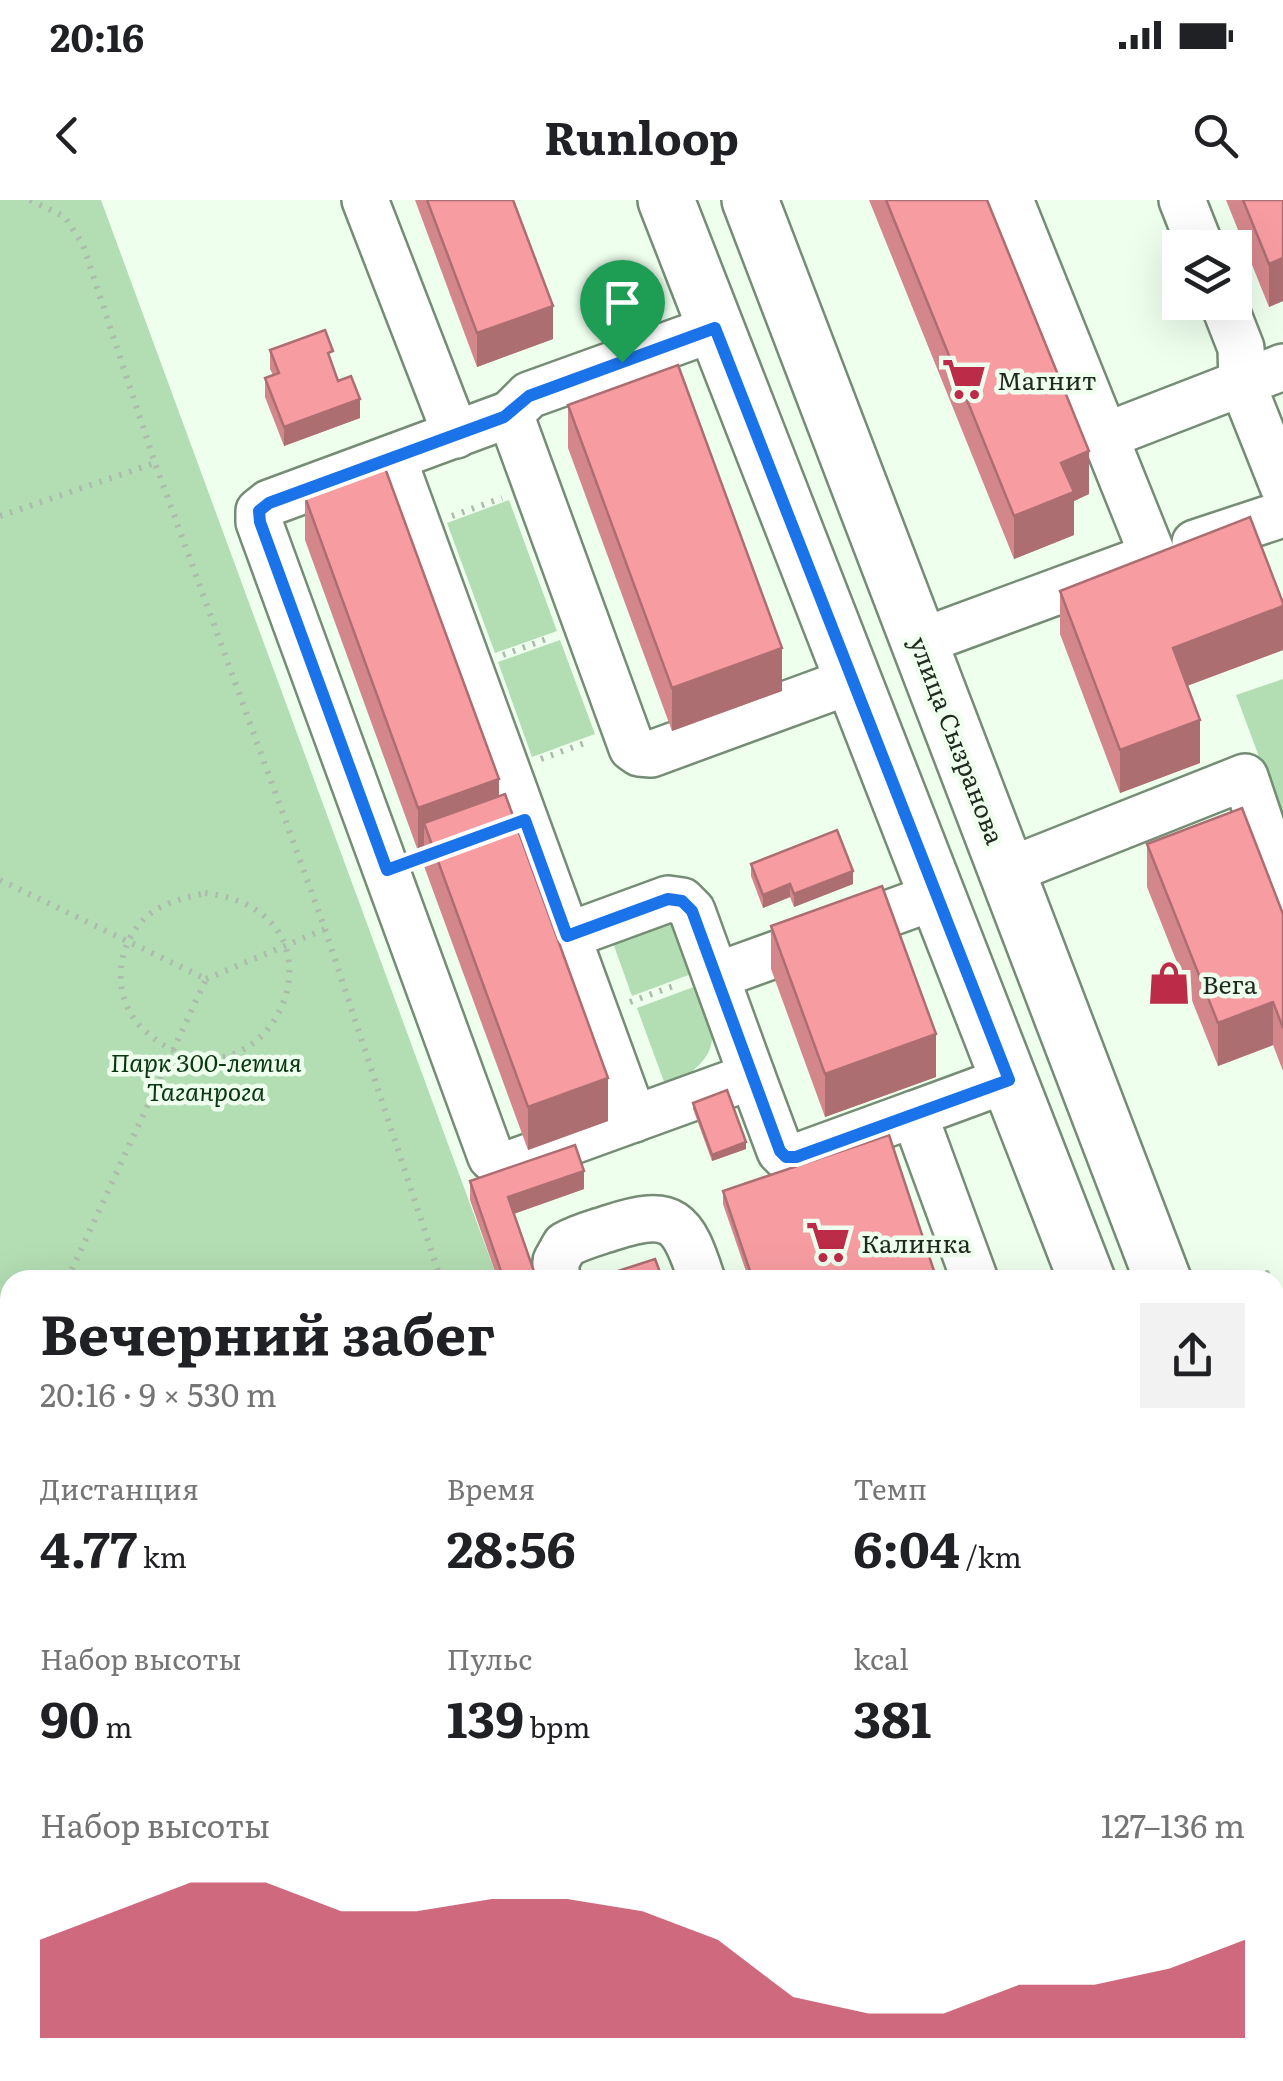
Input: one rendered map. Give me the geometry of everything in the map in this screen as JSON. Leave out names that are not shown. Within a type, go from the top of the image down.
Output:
[{"type":"main road","points":[[666,200],[1082,1270]]},
{"type":"main road","name":"улица Сызранова","points":[[750,200],[1160,1270]]},
{"type":"main road","points":[[786,514],[859,486]]},
{"type":"street","points":[[365,200],[456,434]]},
{"type":"street","points":[[1010,200],[1153,556]]},
{"type":"street","points":[[1182,200],[1193,230]]},
{"type":"street","points":[[1229,320],[1240,348],[1262,375],[1283,486]]},
{"type":"street","points":[[715,328],[529,396],[510,414],[269,503],[259,511],[273,559],[491,1157],[498,1163],[509,1164],[752,1076]]},
{"type":"street","points":[[1105,436],[1262,375]]},
{"type":"street","points":[[510,414],[632,748],[651,754],[853,680]]},
{"type":"street","points":[[392,458],[634,1119]]},
{"type":"street","points":[[920,642],[1153,556],[1283,514]]},
{"type":"street","points":[[1008,870],[1244,778],[1283,890]]},
{"type":"street","points":[[715,974],[937,896]]},
{"type":"street","points":[[567,936],[668,899],[682,901],[692,911],[780,1151],[786,1157],[796,1157],[1009,1080]]},
{"type":"street","points":[[914,1114],[971,1270]]},
{"type":"street","points":[[556,1270],[556,1261],[565,1246],[639,1219],[653,1218],[671,1222],[683,1233],[699,1270]]},
{"type":"path","points":[[30,200],[65,217],[83,245],[155,463],[325,929],[438,1270]]},
{"type":"path","points":[[0,516],[155,463]]},
{"type":"path","points":[[418,529],[536,486]]},
{"type":"path","points":[[468,667],[587,624]]},
{"type":"path","points":[[507,771],[625,728]]},
{"type":"path","points":[[0,880],[206,979]]},
{"type":"path","points":[[205,893],[232,897],[253,908],[287,947],[290,968],[278,1020],[246,1048],[221,1057],[199,1059],[156,1041],[138,1025],[124,1004],[122,962],[131,941],[142,921],[161,908],[205,893]]},
{"type":"path","points":[[72,1270],[206,979],[325,929]]},
{"type":"path","points":[[596,1015],[715,974]]},
{"type":"green space","name":"Парк 300-летия Таганрога","points":[[0,200],[101,200],[494,1270],[0,1270]]},
{"type":"green space","points":[[509,500],[557,631],[495,653],[447,523]]},
{"type":"green space","points":[[560,640],[595,734],[532,757],[498,662]]},
{"type":"green space","points":[[1283,679],[1283,821],[1236,695]]},
{"type":"green space","points":[[675,921],[694,973],[632,996],[613,943]]},
{"type":"green space","points":[[699,985],[710,1021],[711,1046],[697,1067],[667,1090],[637,1008]]},
{"type":"building","points":[[427,200],[513,200],[553,306],[477,333]]},
{"type":"building","points":[[886,200],[987,200],[1089,451],[1061,463],[1074,492],[1014,516]]},
{"type":"building","points":[[1243,200],[1283,200],[1283,258],[1269,264]]},
{"type":"building","points":[[325,330],[338,381],[351,376],[360,399],[284,427],[265,378],[279,373],[270,350]]},
{"type":"building","points":[[678,365],[782,648],[672,688],[568,405]]},
{"type":"building","points":[[385,468],[499,779],[418,808],[305,497]]},
{"type":"building","points":[[1250,517],[1283,606],[1173,648],[1200,720],[1120,750],[1060,591]]},
{"type":"building","points":[[505,794],[608,1078],[528,1107],[424,823]]},
{"type":"building","points":[[1242,808],[1283,914],[1283,1028],[1273,1002],[1218,1023],[1147,844]]},
{"type":"building","points":[[837,830],[853,871],[794,894],[790,884],[763,895],[751,864]]},
{"type":"building","points":[[882,886],[936,1034],[825,1074],[771,926]]},
{"type":"building","points":[[727,1090],[746,1142],[712,1155],[693,1103]]},
{"type":"building","name":"Калинка","points":[[889,1135],[934,1270],[750,1270],[723,1191]]},
{"type":"building","points":[[575,1145],[584,1171],[508,1197],[534,1270],[501,1270],[470,1181]]},
{"type":"building","points":[[655,1259],[659,1270],[621,1270]]},
{"type":"place","name":"Магнит","points":[[964,379]]},
{"type":"place","name":"Вега","points":[[1169,983]]},
{"type":"place","name":"Калинка","points":[[828,1242]]},
{"type":"route","points":[[715,328],[1009,1080],[796,1157],[786,1157],[780,1151],[692,911],[682,901],[668,899],[567,936],[525,820],[387,870],[259,511],[269,503],[504,417],[529,396],[622,362],[715,328]]}]
